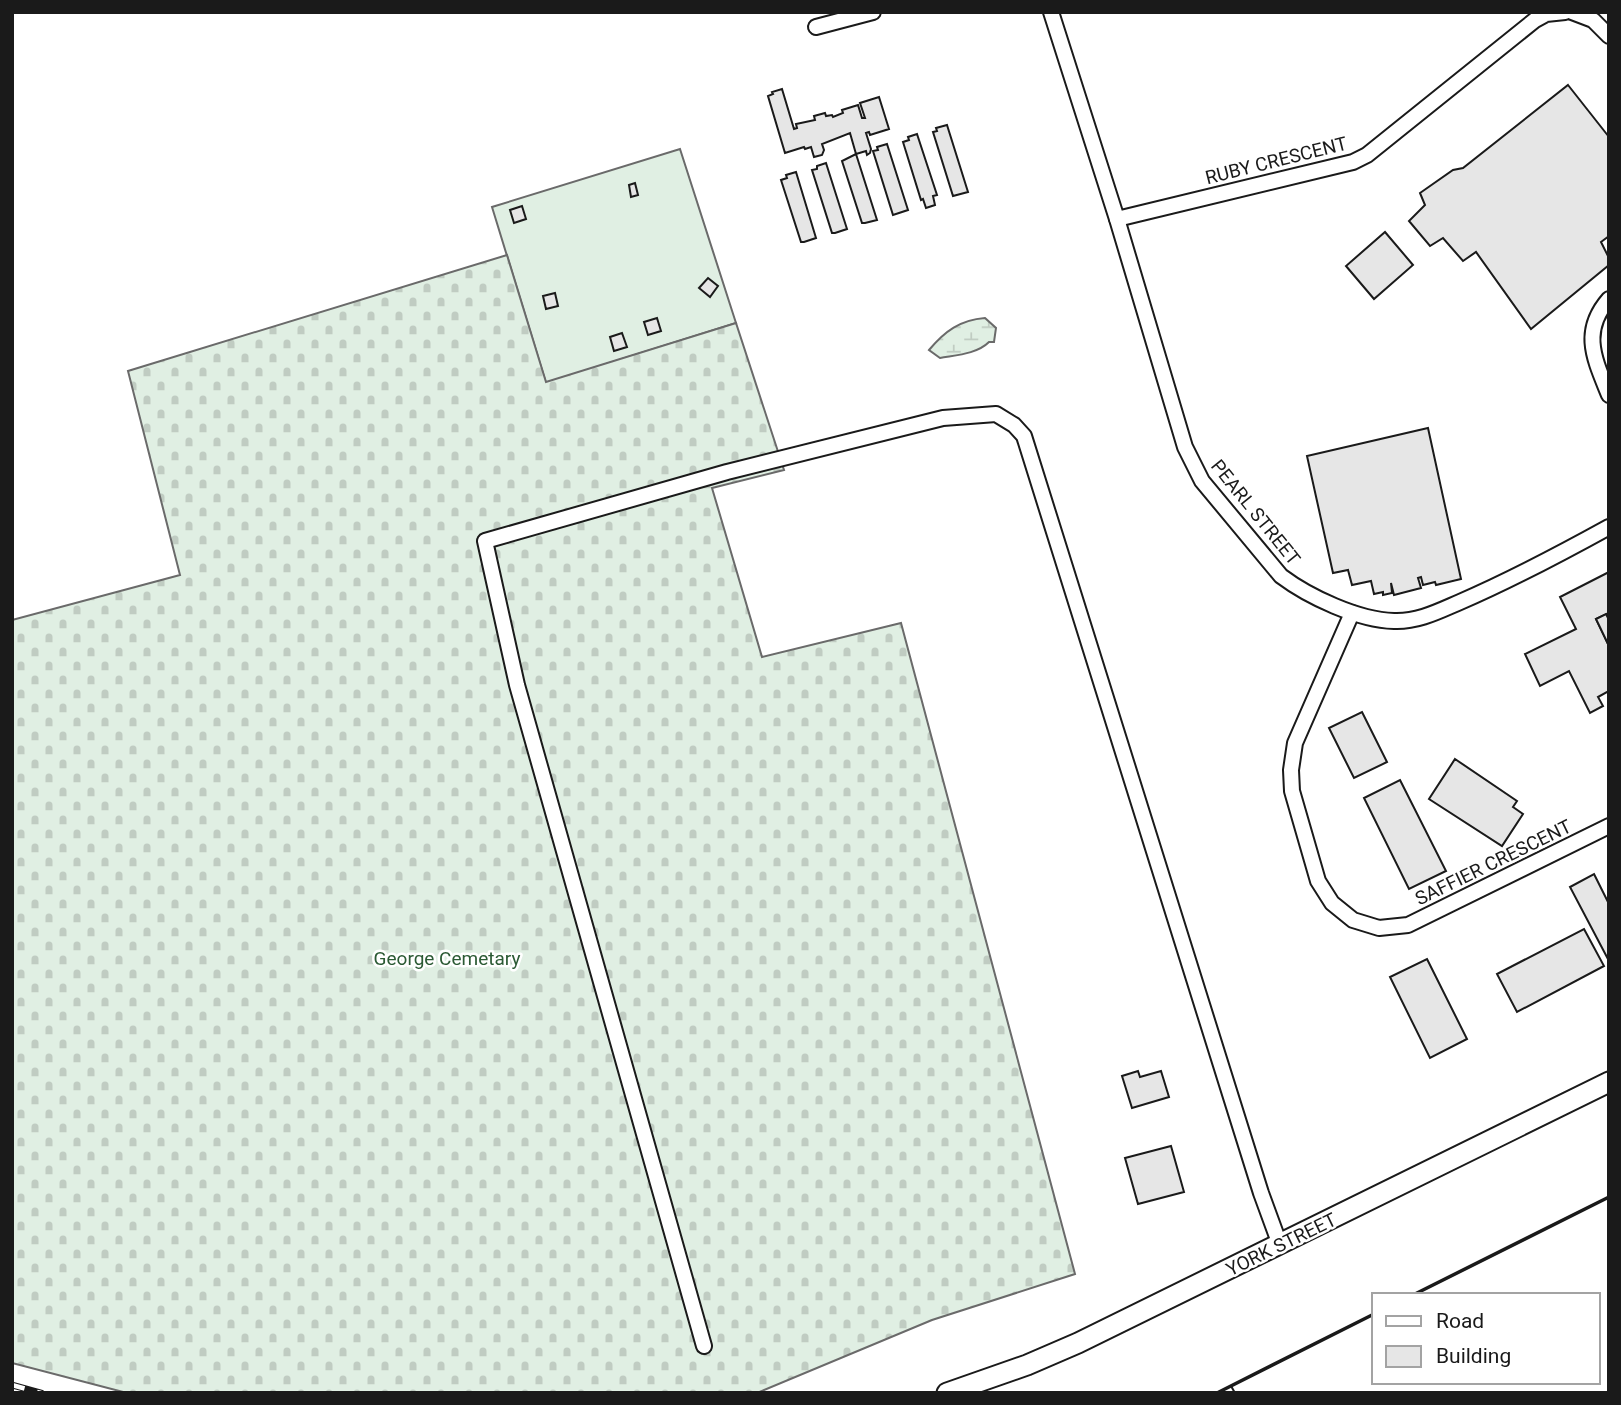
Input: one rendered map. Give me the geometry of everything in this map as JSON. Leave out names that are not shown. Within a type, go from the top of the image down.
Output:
[{"type":"main road","name":"YORK STREET","points":[[947,1393],[1053,1354],[1609,1082]]},
{"type":"street","points":[[816,27],[873,12]]},
{"type":"street","name":"PEARL STREET","points":[[1051,12],[1117,219],[1185,447],[1202,481],[1280,576],[1296,587],[1352,613],[1393,621],[1422,618],[1497,586],[1609,527]]},
{"type":"street","name":"RUBY CRESCENT","points":[[1117,219],[1353,162],[1367,156],[1535,20],[1546,14],[1565,12]]},
{"type":"street","points":[[1572,12],[1593,20],[1609,36]]},
{"type":"street","points":[[1609,299],[1598,313],[1593,328],[1592,345],[1594,360],[1609,395]]},
{"type":"street","points":[[704,1346],[517,685],[485,541],[727,472],[943,418],[996,414],[1014,425],[1024,436],[1261,1193],[1280,1245]]},
{"type":"street","name":"SAFFIER CRESCENT","points":[[1352,613],[1295,743],[1291,770],[1296,811],[1318,881],[1332,903],[1353,920],[1379,928],[1408,925],[1609,826]]},
{"type":"green space","points":[[680,149],[736,323],[546,383],[492,207]]},
{"type":"green space","name":"George Cemetary","points":[[507,255],[546,382],[736,323],[784,470],[712,488],[762,657],[901,623],[1075,1274],[932,1320],[757,1393],[127,1393],[12,1363],[12,620],[180,575],[128,371]]},
{"type":"green space","points":[[985,318],[996,328],[994,342],[972,352],[940,358],[929,350],[954,328],[968,321]]},
{"type":"building","points":[[1568,85],[1609,137],[1609,236],[1601,242],[1609,258],[1609,265],[1531,329],[1476,252],[1463,261],[1443,238],[1430,246],[1409,221],[1425,205],[1420,193],[1453,170],[1463,168]]},
{"type":"building","points":[[782,89],[794,129],[797,128],[796,124],[815,120],[814,116],[825,113],[826,116],[833,117],[843,113],[842,110],[858,105],[862,118],[865,118],[860,103],[879,97],[889,129],[870,135],[869,132],[866,133],[871,149],[867,155],[866,151],[856,154],[850,133],[822,144],[822,155],[814,157],[811,147],[785,153],[768,96]]},
{"type":"building","points":[[947,125],[968,192],[953,196],[933,132],[937,131],[936,128]]},
{"type":"building","points":[[917,134],[937,195],[933,196],[935,205],[926,208],[903,142]]},
{"type":"building","points":[[887,144],[908,210],[893,215],[873,151]]},
{"type":"building","points":[[856,154],[877,220],[865,223],[862,223],[842,161]]},
{"type":"building","points":[[826,163],[847,229],[835,233],[832,233],[812,170]]},
{"type":"building","points":[[796,172],[816,238],[804,242],[801,242],[781,180]]},
{"type":"building","points":[[635,183],[638,195],[631,197],[629,185]]},
{"type":"building","points":[[522,206],[526,219],[514,223],[510,210]]},
{"type":"building","points":[[1385,232],[1413,265],[1374,299],[1346,266]]},
{"type":"building","points":[[708,278],[718,286],[710,297],[699,288]]},
{"type":"building","points":[[555,293],[558,306],[546,309],[543,296]]},
{"type":"building","points":[[657,318],[661,331],[648,335],[644,322]]},
{"type":"building","points":[[622,333],[627,347],[614,351],[610,337]]},
{"type":"building","points":[[1428,428],[1461,579],[1423,585],[1421,577],[1418,578],[1421,588],[1394,595],[1391,583],[1392,593],[1374,594],[1371,581],[1352,585],[1348,570],[1333,573],[1307,456]]},
{"type":"building","points":[[1609,572],[1609,613],[1596,619],[1609,646],[1609,691],[1598,697],[1603,706],[1590,713],[1569,671],[1540,686],[1525,654],[1576,629],[1560,597]]},
{"type":"building","points":[[1606,614],[1609,620],[1609,646],[1596,619]]},
{"type":"building","points":[[1362,712],[1387,762],[1354,778],[1329,728]]},
{"type":"building","points":[[1455,759],[1517,801],[1513,807],[1523,814],[1502,846],[1429,799]]},
{"type":"building","points":[[1400,780],[1446,871],[1409,889],[1364,798]]},
{"type":"building","points":[[1594,874],[1609,904],[1609,961],[1570,887]]},
{"type":"building","points":[[1584,929],[1604,966],[1517,1012],[1497,974]]},
{"type":"building","points":[[1427,959],[1467,1039],[1430,1058],[1390,977]]},
{"type":"building","points":[[1138,1071],[1140,1077],[1161,1071],[1169,1097],[1132,1108],[1122,1076]]},
{"type":"building","points":[[1171,1146],[1184,1192],[1138,1204],[1125,1158]]},
{"type":"railway","points":[[12,1385],[41,1393]]},
{"type":"fence","points":[[1231,1386],[1235,1393]]},
{"type":"wall","points":[[1417,1293],[1609,1197]]},
{"type":"wall","points":[[1217,1393],[1372,1315]]}]
